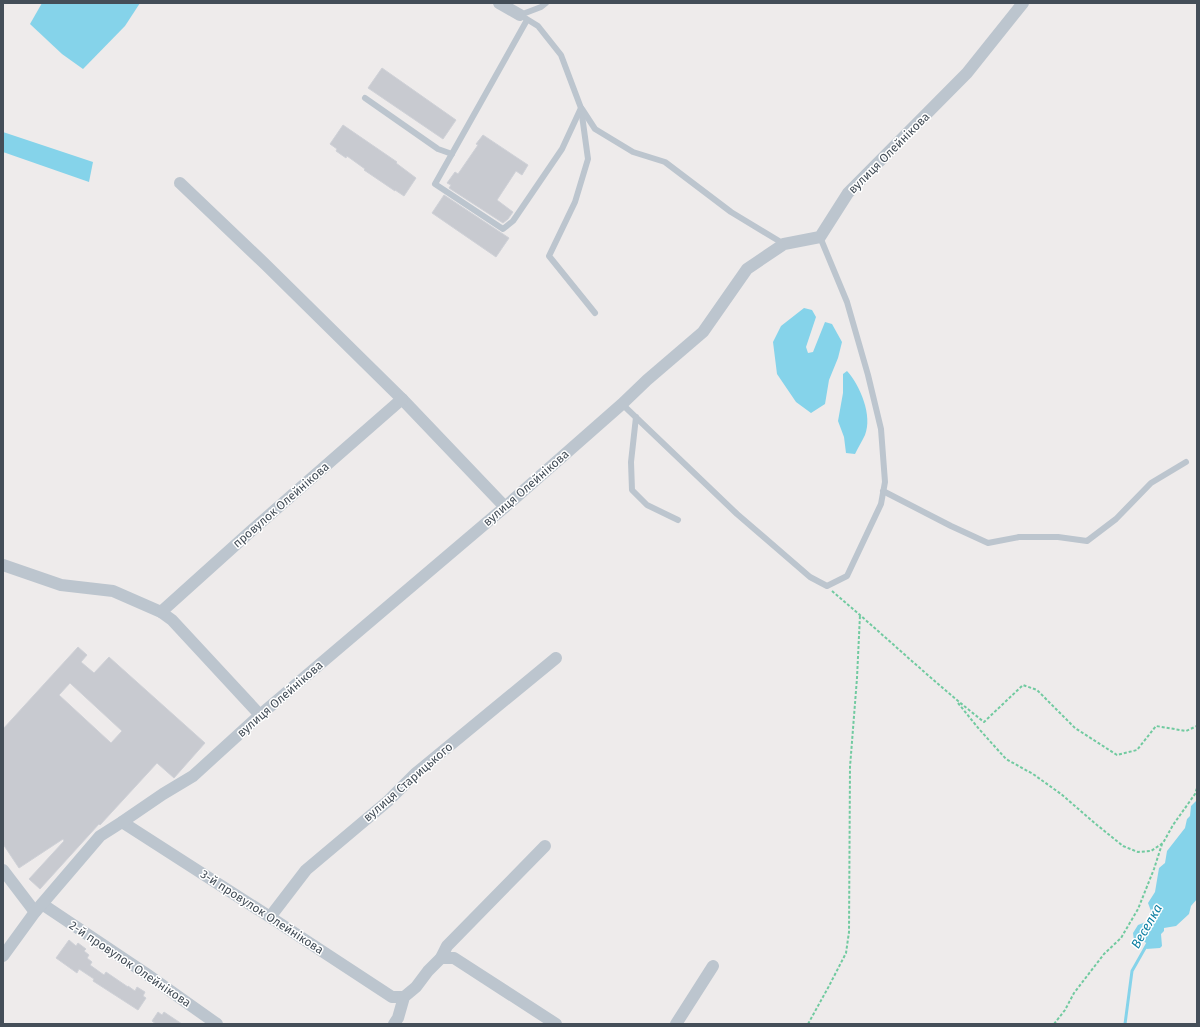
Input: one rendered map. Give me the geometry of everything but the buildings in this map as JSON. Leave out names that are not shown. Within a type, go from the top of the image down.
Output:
[{"type":"street","points":[[499,3],[524,17]]},
{"type":"street","name":"вулиця Олейнікова","points":[[3,956],[38,908],[100,836],[162,794],[193,776],[260,714],[505,507],[703,332],[747,269],[784,244],[820,237],[848,193],[968,73],[1023,3]]},
{"type":"street","points":[[180,183],[266,264],[402,399],[505,507]]},
{"type":"street","name":"провулок Олейнікова","points":[[161,612],[402,399]]},
{"type":"street","points":[[3,565],[61,585],[113,591],[161,612],[172,620],[260,714]]},
{"type":"street","name":"вулиця Старицького","points":[[270,917],[306,870],[388,801],[415,774],[556,658]]},
{"type":"street","name":"3-й провулок Олейнікова","points":[[122,822],[392,997],[404,997]]},
{"type":"street","points":[[394,1024],[398,1018],[404,997],[416,987],[428,971],[441,958],[447,946],[545,846]]},
{"type":"street","name":"2-й провулок Олейнікова","points":[[3,870],[38,908],[145,973],[217,1024]]},
{"type":"street","points":[[441,958],[454,958],[556,1024]]},
{"type":"street","points":[[676,1024],[712,966]]},
{"type":"lane","points":[[546,3],[524,17],[435,184],[504,229],[513,221],[562,149],[581,108]]},
{"type":"lane","points":[[524,17],[538,26],[560,55],[581,108],[595,129],[633,152],[665,162],[731,212],[784,244]]},
{"type":"lane","points":[[365,98],[438,149],[452,154]]},
{"type":"lane","points":[[581,108],[588,159],[575,202],[550,256],[595,313]]},
{"type":"lane","points":[[622,404],[737,514],[810,577],[827,586],[847,576],[880,504],[885,482],[881,429],[868,375],[847,302],[820,237]]},
{"type":"lane","points":[[636,417],[630,462],[632,490],[648,505],[678,520]]},
{"type":"lane","points":[[883,491],[988,543],[1019,537],[1058,537],[1087,541],[1116,519],[1151,483],[1186,462]]},
{"type":"path","points":[[827,586],[955,699],[984,722],[1023,685],[1037,690],[1075,728],[1117,755],[1137,750],[1156,726],[1186,731],[1197,726]]},
{"type":"path","points":[[808,1024],[846,952],[849,932],[850,767],[860,615]]},
{"type":"path","points":[[955,699],[1006,759],[1033,774],[1060,794],[1123,846],[1138,852],[1151,851],[1163,843]]},
{"type":"path","points":[[1054,1024],[1065,1010],[1074,993],[1104,954],[1121,938],[1138,909],[1163,843],[1173,825],[1195,794],[1197,788]]},
{"type":"water","points":[[42,3],[140,3],[125,26],[83,69],[62,54],[30,24]]},
{"type":"water","points":[[3,132],[93,162],[89,182],[3,152]]},
{"type":"water","points":[[804,308],[812,310],[816,317],[806,347],[808,353],[813,352],[825,322],[832,324],[842,342],[838,358],[829,380],[825,404],[811,413],[796,402],[777,374],[773,342],[781,326]]},
{"type":"water","points":[[847,371],[861,392],[867,419],[865,435],[855,454],[846,453],[844,437],[838,421],[843,393],[843,374]]},
{"type":"water","points":[[1197,800],[1197,899],[1191,906],[1189,914],[1176,926],[1164,928],[1164,931],[1161,934],[1162,946],[1160,948],[1146,949],[1148,944],[1143,941],[1134,940],[1133,933],[1138,925],[1151,920],[1151,911],[1148,903],[1155,892],[1159,868],[1165,863],[1167,851],[1185,828],[1187,819],[1190,816],[1191,806]]},
{"type":"waterway","name":"Веселка","points":[[1125,1024],[1132,971],[1149,941]]}]
